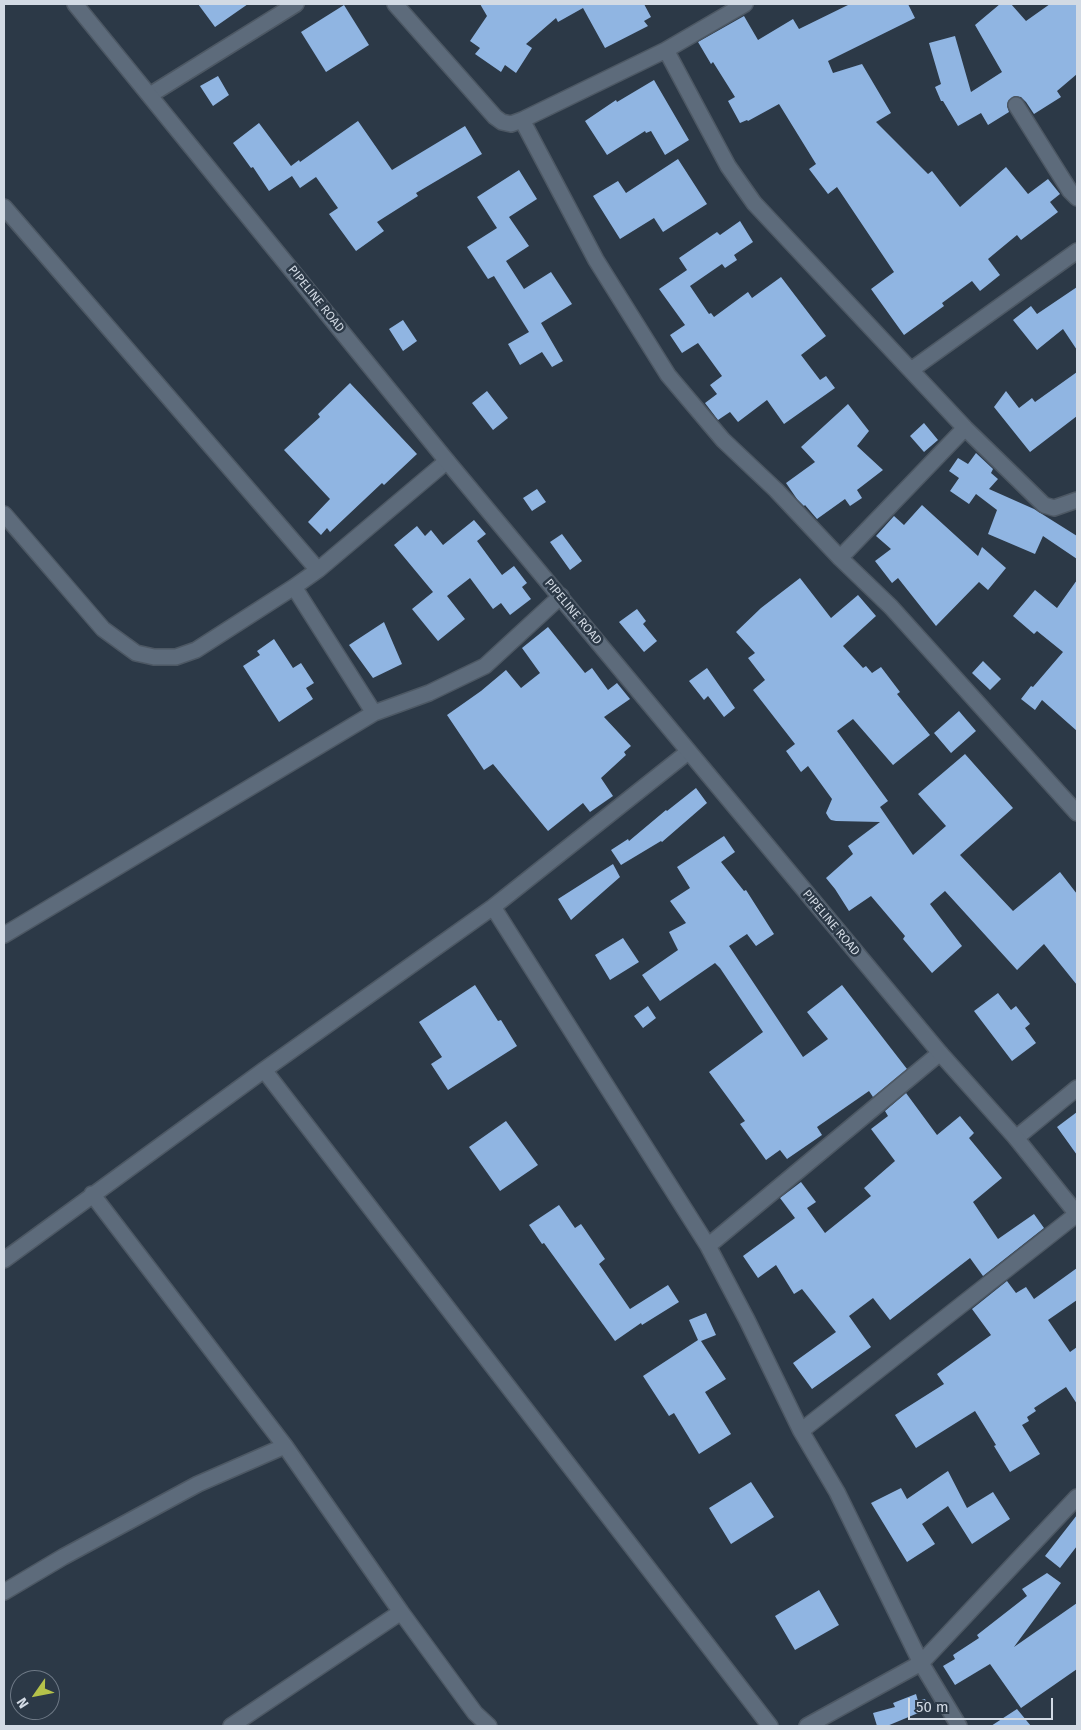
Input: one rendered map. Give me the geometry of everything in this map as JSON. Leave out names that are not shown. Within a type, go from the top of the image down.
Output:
[{"type":"street","name":"PIPELINE ROAD","points":[[75,4],[447,461],[940,1053],[1016,1138],[1077,1214]]},
{"type":"street","points":[[150,95],[296,4]]},
{"type":"street","points":[[396,4],[495,117],[502,122],[511,124],[666,50],[745,4]]},
{"type":"street","points":[[666,50],[728,166],[754,203],[965,428],[1044,505],[1054,508],[1077,500]]},
{"type":"street","points":[[1016,105],[1070,191],[1077,198]]},
{"type":"street","points":[[522,120],[596,260],[668,375],[723,440],[776,490],[840,558],[891,607],[1077,813]]},
{"type":"street","points":[[4,207],[318,570]]},
{"type":"street","points":[[911,370],[1077,251]]},
{"type":"street","points":[[840,558],[965,428]]},
{"type":"street","points":[[4,514],[102,629],[136,654],[176,658],[196,650],[318,570],[447,461]]},
{"type":"street","points":[[294,587],[374,713]]},
{"type":"street","points":[[4,935],[374,713],[429,693],[485,666],[560,596]]},
{"type":"street","points":[[4,1260],[92,1194],[493,907],[688,752]]},
{"type":"street","points":[[493,907],[708,1246],[748,1320],[802,1431],[837,1492],[921,1663],[959,1726]]},
{"type":"street","points":[[708,1246],[940,1053]]},
{"type":"street","points":[[264,1070],[770,1726]]},
{"type":"street","points":[[1016,1138],[1077,1088]]},
{"type":"street","points":[[92,1194],[285,1446],[401,1612],[475,1713],[489,1726]]},
{"type":"street","points":[[802,1431],[1077,1214]]},
{"type":"street","points":[[4,1592],[63,1557],[198,1484],[285,1446]]},
{"type":"street","points":[[806,1726],[921,1663],[1077,1497]]},
{"type":"street","points":[[231,1726],[401,1612]]},
{"type":"building","points":[[198,4],[248,4],[215,27]]},
{"type":"building","points":[[480,4],[644,4],[651,17],[644,21],[648,26],[605,48],[583,8],[558,22],[556,18],[526,44],[532,48],[516,73],[505,65],[501,72],[475,54],[480,48],[470,41],[487,16]]},
{"type":"building","points":[[850,4],[908,4],[915,18],[828,61],[833,73],[862,64],[891,113],[876,122],[928,174],[932,171],[960,207],[1006,167],[1028,194],[1048,179],[1060,194],[1050,202],[1058,212],[1021,240],[1017,235],[988,259],[1000,275],[980,291],[972,281],[942,303],[944,306],[904,335],[871,289],[894,272],[837,187],[828,194],[809,169],[816,164],[779,104],[748,121],[740,123],[728,101],[735,97],[698,42],[744,16],[758,40],[793,19],[799,29]]},
{"type":"building","points":[[1000,4],[1011,4],[1026,21],[1050,4],[1077,4],[1077,74],[1057,91],[1061,97],[1034,114],[1021,97],[1015,96],[1008,101],[1009,112],[988,125],[981,113],[958,126],[943,101],[941,101],[935,87],[941,84],[929,43],[955,36],[971,92],[1002,72],[975,25]]},
{"type":"building","points":[[344,5],[369,45],[326,72],[301,32]]},
{"type":"building","points":[[218,76],[229,95],[213,106],[200,86]]},
{"type":"building","points":[[654,80],[689,140],[665,155],[651,131],[646,133],[645,131],[607,155],[585,121],[616,100],[617,102]]},
{"type":"building","points":[[358,121],[392,170],[465,126],[482,154],[416,193],[418,196],[377,222],[384,231],[356,251],[329,214],[338,208],[316,177],[300,188],[292,176],[269,191],[253,167],[251,168],[233,143],[259,123],[291,166],[299,160],[300,162]]},
{"type":"building","points":[[678,159],[707,204],[663,232],[654,218],[620,239],[593,196],[618,181],[626,193]]},
{"type":"building","points":[[519,170],[537,199],[509,217],[529,246],[506,261],[524,289],[551,272],[572,304],[541,323],[563,361],[552,367],[542,352],[520,365],[508,344],[529,332],[494,276],[488,279],[467,247],[497,228],[477,197]]},
{"type":"building","points":[[740,221],[753,242],[734,255],[737,260],[725,268],[722,264],[690,286],[709,314],[711,313],[714,317],[748,292],[752,298],[781,277],[826,336],[801,355],[820,380],[826,376],[835,388],[784,424],[767,400],[738,422],[730,412],[718,420],[705,403],[717,394],[710,385],[722,376],[698,343],[682,353],[670,335],[685,325],[659,289],[687,270],[679,258],[717,232],[720,235]]},
{"type":"building","points":[[1077,287],[1077,350],[1063,329],[1037,350],[1013,320],[1031,306],[1037,314]]},
{"type":"building","points":[[403,320],[417,341],[403,351],[389,329]]},
{"type":"building","points":[[1077,372],[1077,416],[1030,452],[994,407],[1006,391],[1019,408],[1032,398],[1035,402]]},
{"type":"building","points":[[350,383],[417,454],[384,485],[382,483],[330,532],[327,528],[321,535],[308,522],[330,499],[284,450],[320,417],[318,414]]},
{"type":"building","points":[[487,391],[508,418],[493,430],[472,403]]},
{"type":"building","points":[[848,404],[869,431],[857,446],[883,470],[857,490],[862,498],[850,506],[845,499],[817,519],[797,499],[786,483],[815,462],[801,447]]},
{"type":"building","points":[[924,423],[938,440],[924,452],[910,436]]},
{"type":"building","points":[[976,453],[993,469],[991,473],[998,479],[989,489],[1034,509],[1077,536],[1077,559],[1043,536],[1035,554],[988,534],[997,510],[976,494],[969,504],[950,491],[959,478],[949,471],[958,458],[968,464]]},
{"type":"building","points":[[537,489],[546,502],[532,511],[523,498]]},
{"type":"building","points":[[922,505],[978,556],[982,547],[1006,568],[988,590],[979,582],[936,626],[898,578],[892,583],[875,561],[891,549],[876,536],[894,516],[904,525]]},
{"type":"building","points":[[474,520],[486,534],[477,541],[502,575],[514,566],[527,583],[522,587],[531,599],[510,615],[501,603],[493,609],[470,578],[447,596],[465,619],[438,641],[412,609],[433,592],[394,545],[417,526],[425,536],[431,530],[443,545]]},
{"type":"building","points":[[562,534],[582,561],[570,570],[550,542]]},
{"type":"building","points":[[800,578],[831,618],[858,595],[876,616],[843,646],[863,668],[866,666],[872,673],[881,667],[900,692],[897,694],[930,735],[893,765],[853,719],[837,731],[888,801],[880,807],[913,855],[946,826],[918,794],[965,754],[1013,808],[960,855],[1013,911],[1060,872],[1077,894],[1077,985],[1044,944],[1017,970],[945,891],[930,904],[962,946],[932,973],[903,939],[905,936],[871,896],[849,911],[826,878],[853,854],[848,846],[880,822],[836,821],[829,818],[826,813],[832,799],[808,766],[801,772],[786,751],[795,744],[753,690],[765,680],[748,658],[755,653],[736,632],[761,608]]},
{"type":"building","points":[[1077,580],[1077,731],[1042,700],[1035,710],[1021,699],[1063,652],[1037,631],[1034,634],[1013,616],[1035,590],[1057,608]]},
{"type":"building","points":[[637,609],[646,621],[643,624],[657,641],[644,652],[619,622]]},
{"type":"building","points":[[384,622],[402,664],[373,678],[349,645]]},
{"type":"building","points":[[548,627],[585,673],[592,668],[608,690],[617,683],[630,699],[604,717],[631,746],[624,752],[626,755],[601,778],[613,796],[590,812],[583,803],[548,831],[493,764],[484,770],[447,715],[481,691],[506,670],[521,688],[540,673],[522,648]]},
{"type":"building","points":[[274,639],[293,668],[301,663],[314,683],[306,688],[313,699],[279,722],[243,666],[260,655],[257,651]]},
{"type":"building","points":[[983,661],[1001,679],[990,690],[972,673]]},
{"type":"building","points":[[707,668],[735,708],[724,717],[708,696],[704,700],[689,681]]},
{"type":"building","points":[[959,711],[976,731],[951,753],[934,733]]},
{"type":"building","points":[[696,788],[707,803],[662,842],[621,865],[611,850],[628,839],[629,841]]},
{"type":"building","points":[[724,836],[735,852],[721,862],[744,891],[746,890],[774,934],[756,946],[747,934],[729,946],[803,1057],[828,1039],[807,1012],[842,985],[907,1069],[873,1097],[869,1091],[817,1127],[822,1135],[787,1159],[780,1150],[766,1160],[740,1124],[745,1121],[709,1072],[763,1032],[720,968],[715,963],[660,1001],[642,975],[678,950],[669,932],[686,923],[670,901],[690,888],[677,867]]},
{"type":"building","points":[[613,864],[620,877],[571,920],[558,899]]},
{"type":"building","points":[[623,938],[639,962],[610,980],[595,955]]},
{"type":"building","points":[[475,985],[498,1021],[501,1020],[517,1046],[448,1090],[431,1064],[442,1057],[419,1022]]},
{"type":"building","points":[[998,993],[1011,1010],[1016,1006],[1030,1024],[1025,1028],[1036,1043],[1012,1061],[974,1011]]},
{"type":"building","points":[[648,1006],[656,1018],[643,1028],[634,1016]]},
{"type":"building","points":[[906,1093],[937,1135],[960,1116],[974,1133],[969,1138],[1002,1178],[973,1202],[998,1239],[1034,1214],[1044,1228],[983,1276],[970,1258],[890,1320],[873,1298],[849,1316],[871,1347],[812,1389],[793,1363],[836,1332],[802,1289],[794,1294],[776,1265],[758,1278],[743,1256],[795,1218],[780,1198],[801,1182],[816,1202],[807,1208],[825,1233],[871,1196],[864,1188],[895,1161],[871,1129],[888,1116],[885,1111]]},
{"type":"building","points":[[1077,1112],[1077,1155],[1057,1127]]},
{"type":"building","points":[[506,1121],[538,1165],[500,1191],[469,1147]]},
{"type":"building","points":[[559,1205],[575,1228],[581,1224],[605,1259],[599,1264],[630,1309],[668,1285],[679,1302],[642,1325],[641,1323],[615,1341],[529,1225]]},
{"type":"building","points":[[1077,1268],[1077,1300],[1048,1320],[1070,1352],[1077,1347],[1077,1404],[1066,1387],[1034,1408],[1036,1411],[1027,1417],[1029,1421],[1022,1425],[1040,1454],[1010,1472],[975,1411],[916,1448],[895,1415],[944,1384],[937,1374],[991,1335],[972,1309],[1007,1281],[1016,1293],[1026,1287],[1034,1299]]},
{"type":"building","points":[[706,1313],[716,1335],[701,1341],[726,1379],[705,1392],[731,1434],[699,1454],[674,1413],[669,1416],[643,1376],[698,1340],[689,1320]]},
{"type":"building","points":[[948,1471],[967,1508],[993,1492],[1010,1519],[972,1544],[948,1506],[922,1524],[935,1544],[907,1562],[871,1503],[901,1488],[907,1499]]},
{"type":"building","points":[[751,1482],[774,1517],[731,1544],[709,1508]]},
{"type":"building","points":[[1077,1515],[1077,1546],[1060,1568],[1045,1556]]},
{"type":"building","points":[[1047,1573],[1061,1583],[1014,1647],[1077,1603],[1077,1669],[1021,1708],[990,1664],[955,1685],[943,1666],[955,1659],[953,1655],[979,1638],[977,1635],[1027,1596],[1022,1589]]},
{"type":"building","points":[[819,1590],[839,1625],[795,1650],[775,1616]]},
{"type":"building","points":[[916,1694],[918,1701],[925,1699],[928,1706],[922,1709],[923,1711],[887,1726],[877,1726],[873,1713],[895,1707],[893,1703]]},
{"type":"building","points":[[1017,1709],[1031,1726],[991,1726]]}]
